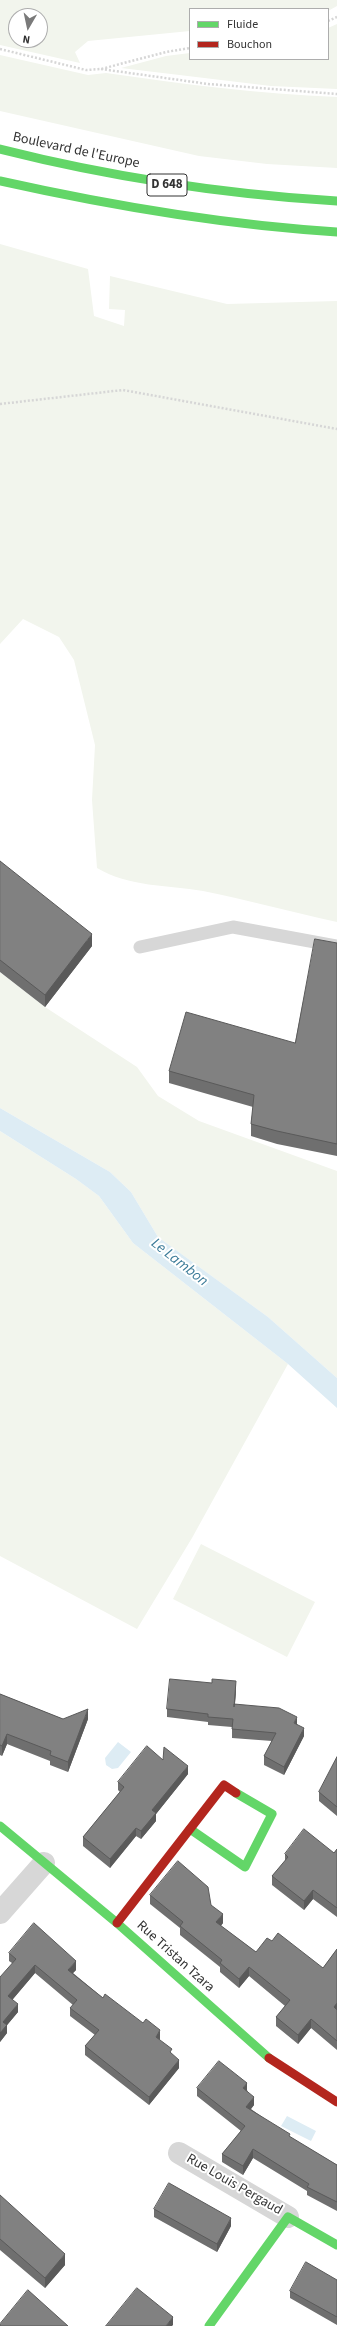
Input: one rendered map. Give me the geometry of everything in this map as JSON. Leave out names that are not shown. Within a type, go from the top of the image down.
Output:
[{"type":"main road","name":"Boulevard de l'Europe","points":[[0,149],[76,167],[172,186],[270,197],[337,201]]},
{"type":"main road","name":"D 648","points":[[0,181],[174,217],[269,229],[337,232]]},
{"type":"main road","points":[[117,1923],[224,1785],[272,1814],[245,1867],[190,1829]]},
{"type":"main road","name":"Rue Tristan Tzara","points":[[0,1826],[117,1923],[270,2059],[337,2102]]},
{"type":"main road","name":"Rue Louis Pergaud","points":[[209,2326],[288,2217],[337,2245]]},
{"type":"street","points":[[0,1913],[44,1863]]},
{"type":"street","name":"Rue Louis Pergaud","points":[[179,2153],[288,2217]]},
{"type":"lane","points":[[140,947],[233,927],[337,946]]},
{"type":"path","points":[[0,49],[86,70],[102,69],[166,52],[189,48]]},
{"type":"path","points":[[102,69],[208,84],[337,94]]},
{"type":"path","points":[[0,404],[124,390],[337,429]]},
{"type":"shaded area","points":[[0,0],[337,0],[337,6],[329,10],[329,8],[189,8],[189,31],[88,41],[75,52],[80,63],[13,48],[48,48],[48,8],[8,8],[8,47],[0,45]]},
{"type":"shaded area","points":[[337,24],[337,89],[271,86],[121,68],[166,56],[189,53],[189,60],[329,60],[329,28]]},
{"type":"shaded area","points":[[0,55],[88,75],[106,73],[221,88],[279,94],[337,97],[337,168],[267,164],[199,156],[0,111]]},
{"type":"shaded area","points":[[0,244],[88,269],[94,316],[124,326],[125,310],[109,309],[110,276],[227,304],[337,301],[337,922],[203,891],[135,882],[122,879],[97,868],[92,800],[95,745],[74,660],[59,637],[23,619],[0,644]]},
{"type":"shaded area","points":[[0,972],[45,1007],[137,1067],[158,1096],[199,1121],[337,1171],[337,1378],[268,1317],[158,1237],[131,1192],[110,1172],[0,1108]]},
{"type":"shaded area","points":[[0,1131],[76,1179],[99,1196],[133,1243],[288,1364],[192,1538],[137,1629],[0,1556]]},
{"type":"shaded area","points":[[201,1544],[315,1602],[287,1657],[173,1599]]},
{"type":"water","name":"Le Lambon","points":[[0,1108],[110,1172],[131,1192],[158,1237],[268,1317],[337,1378],[337,1408],[288,1364],[133,1243],[99,1196],[76,1179],[0,1131]]},
{"type":"water","points":[[118,1742],[131,1752],[118,1768],[112,1769],[106,1765],[105,1758]]},
{"type":"water","points":[[287,2116],[316,2131],[311,2141],[281,2126]]},
{"type":"building","points":[[0,861],[92,934],[45,995],[0,960]]},
{"type":"building","points":[[315,939],[337,943],[337,1144],[251,1124],[254,1095],[169,1071],[186,1012],[295,1043]]},
{"type":"building","points":[[170,1679],[212,1683],[212,1679],[236,1681],[234,1704],[279,1708],[297,1717],[294,1723],[304,1728],[284,1767],[264,1756],[276,1733],[232,1729],[233,1719],[208,1717],[208,1714],[167,1709]]},
{"type":"building","points":[[0,1694],[63,1719],[88,1709],[68,1762],[50,1755],[51,1751],[7,1734],[2,1746],[0,1745]]},
{"type":"building","points":[[147,1746],[163,1760],[164,1747],[188,1766],[152,1810],[156,1813],[141,1831],[136,1828],[110,1859],[83,1837],[124,1787],[118,1782]]},
{"type":"building","points":[[337,1757],[337,1807],[319,1792]]},
{"type":"building","points":[[304,1829],[334,1853],[337,1849],[337,1908],[313,1890],[304,1901],[272,1876],[288,1857],[285,1854]]},
{"type":"building","points":[[178,1861],[208,1887],[211,1905],[223,1914],[216,1922],[256,1952],[267,1938],[272,1941],[278,1933],[323,1968],[337,1949],[337,2003],[334,2007],[337,2010],[337,2041],[311,2019],[298,2035],[276,2017],[290,2000],[249,1967],[239,1979],[220,1963],[222,1960],[180,1926],[183,1922],[150,1895]]},
{"type":"building","points":[[34,1923],[76,1961],[68,1970],[103,1998],[105,1994],[143,2023],[146,2019],[160,2030],[156,2037],[172,2049],[170,2052],[179,2060],[149,2097],[85,2046],[99,2030],[70,2008],[77,2000],[35,1965],[8,1996],[18,2004],[3,2022],[7,2025],[0,2033],[0,1977],[16,1959],[9,1953]]},
{"type":"building","points":[[219,2061],[247,2083],[243,2088],[254,2097],[246,2107],[290,2134],[289,2136],[337,2165],[337,2202],[307,2187],[309,2184],[253,2149],[243,2166],[222,2154],[245,2126],[197,2088]]},
{"type":"building","points":[[169,2183],[231,2218],[217,2244],[154,2209]]},
{"type":"building","points":[[0,2195],[65,2254],[45,2278],[0,2239]]},
{"type":"building","points":[[306,2262],[337,2280],[337,2317],[290,2291]]},
{"type":"building","points":[[137,2288],[173,2317],[166,2326],[106,2326]]},
{"type":"building","points":[[28,2290],[68,2326],[0,2326],[0,2324]]},
{"type":"traffic: fast","points":[[0,149],[83,168],[167,183],[252,194],[337,201]]},
{"type":"traffic: fast","points":[[0,181],[84,199],[168,213],[252,225],[337,232]]},
{"type":"traffic: fast","points":[[190,1829],[245,1867],[272,1814],[236,1793]]},
{"type":"traffic: fast","points":[[0,1826],[117,1923],[269,2058]]},
{"type":"traffic: fast","points":[[209,2326],[288,2217],[337,2245]]},
{"type":"traffic: jam","points":[[117,1923],[224,1785],[236,1793]]},
{"type":"traffic: jam","points":[[269,2058],[337,2102]]}]
